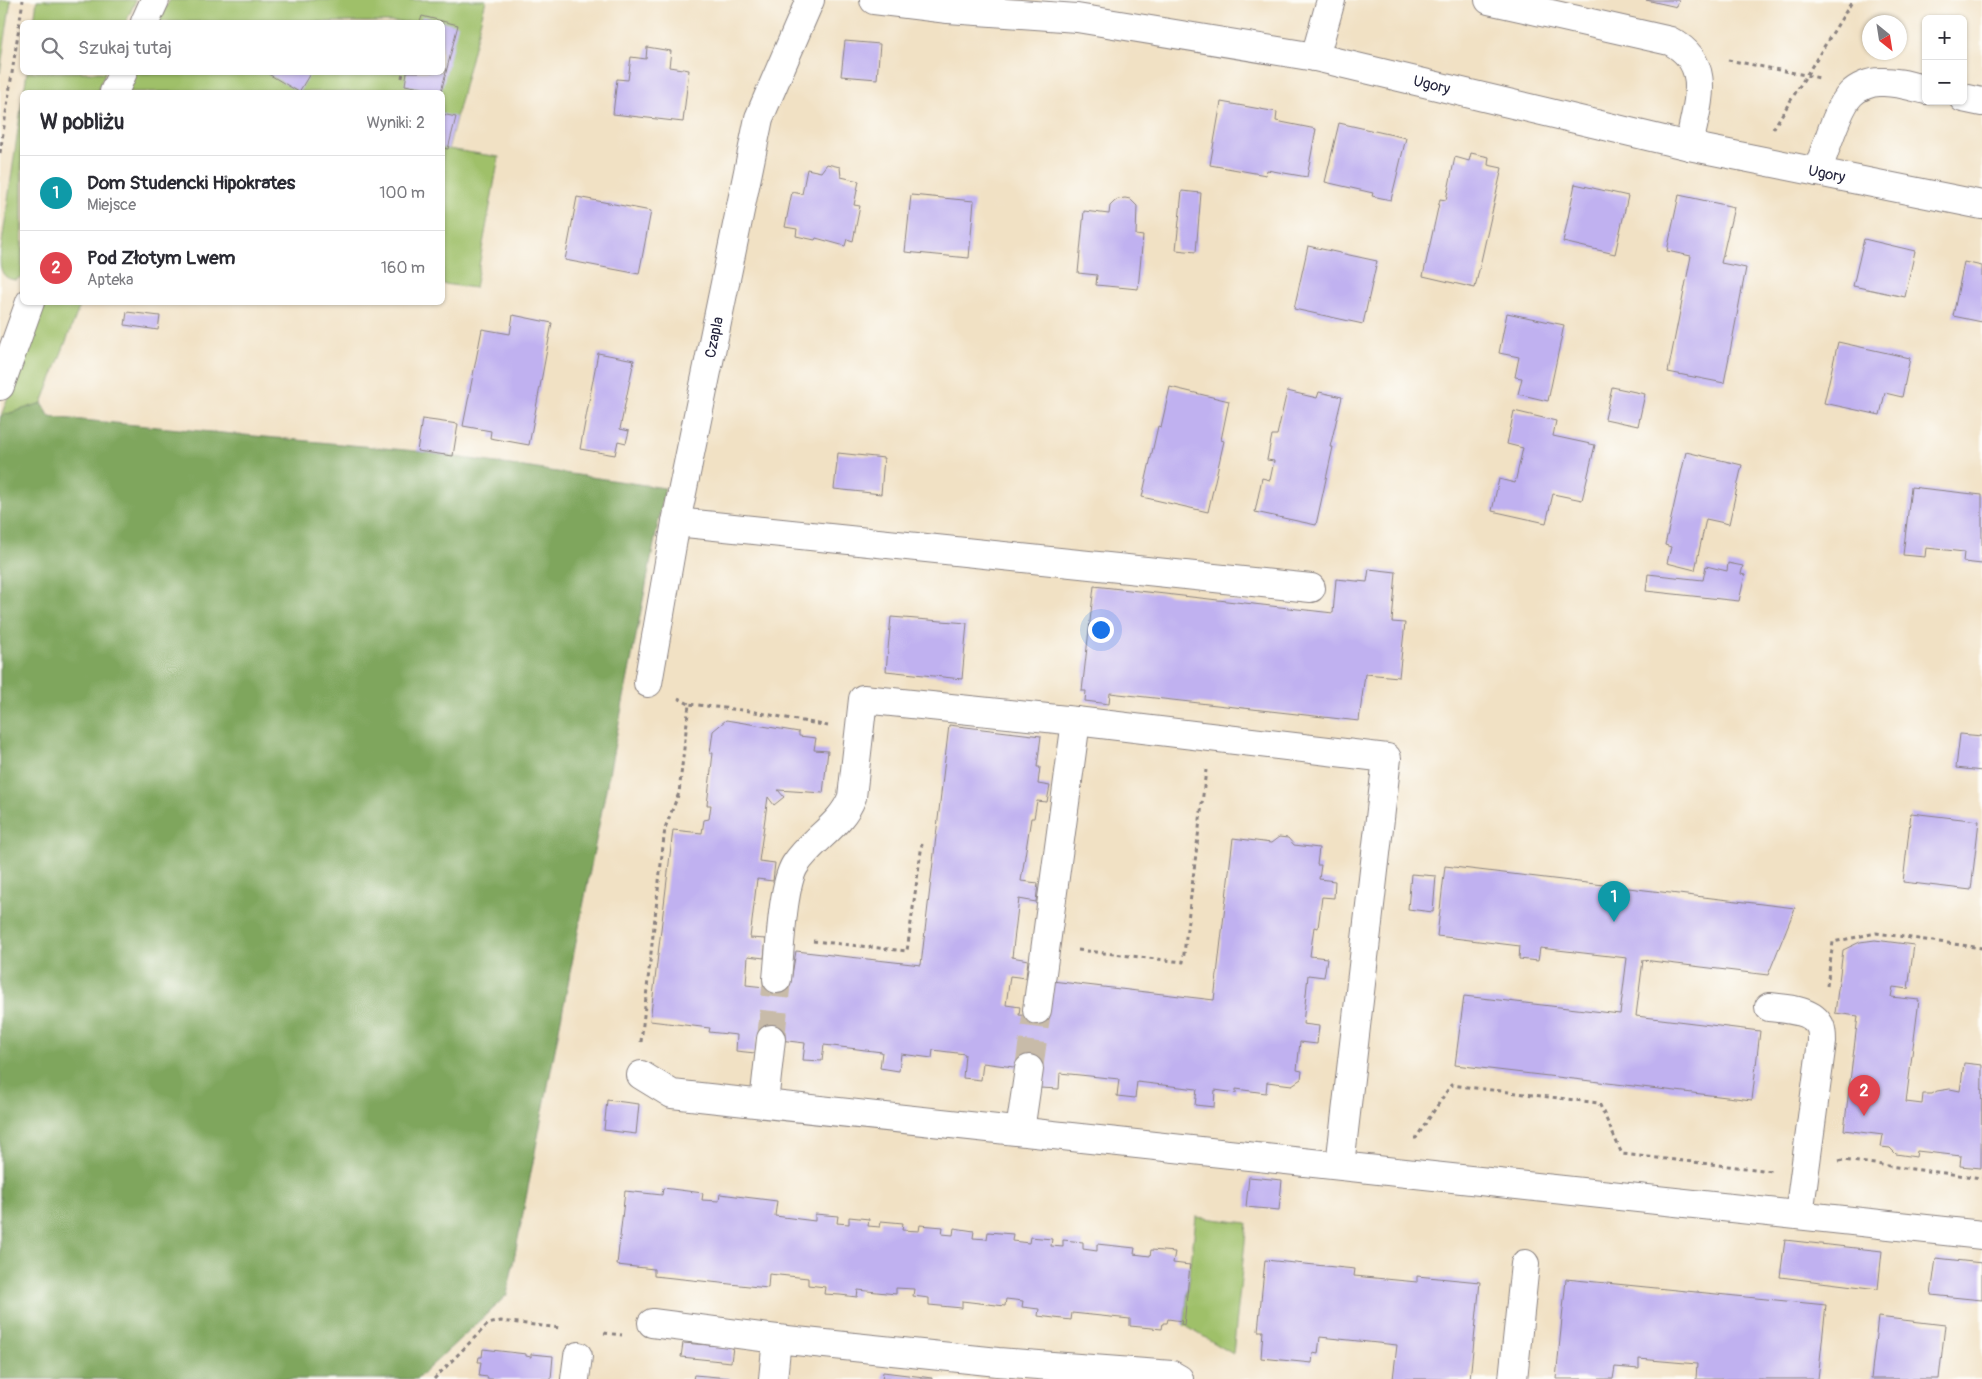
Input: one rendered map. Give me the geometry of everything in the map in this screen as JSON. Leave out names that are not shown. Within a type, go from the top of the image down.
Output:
[{"type":"street","points":[[146,20],[156,0]]},
{"type":"street","name":"Czapla","points":[[648,683],[676,522],[759,118],[810,0]]},
{"type":"street","name":"Ugory","points":[[874,0],[948,9],[1077,18],[1315,57],[1689,146],[1982,205]]},
{"type":"street","points":[[1315,57],[1331,0]]},
{"type":"street","points":[[1489,0],[1670,41],[1688,52],[1695,62],[1699,89],[1689,146]]},
{"type":"street","points":[[115,90],[122,75]]},
{"type":"street","points":[[1817,172],[1842,108],[1851,94],[1862,86],[1877,82],[1890,82],[1922,89]]},
{"type":"street","points":[[1967,99],[1982,102]]},
{"type":"street","points":[[0,386],[29,305]]},
{"type":"street","points":[[676,522],[1311,588]]},
{"type":"street","points":[[777,979],[787,889],[795,866],[845,811],[852,797],[863,698],[1386,758],[1340,1165]]},
{"type":"street","points":[[1037,1010],[1076,721]]},
{"type":"street","points":[[1769,1007],[1798,1011],[1812,1016],[1821,1027],[1822,1042],[1798,1215]]},
{"type":"street","points":[[764,1103],[770,1039]]},
{"type":"street","points":[[1020,1131],[1028,1069]]},
{"type":"street","points":[[641,1075],[672,1094],[1982,1235]]},
{"type":"street","points":[[1513,1379],[1525,1264]]},
{"type":"street","points":[[652,1323],[997,1370],[1172,1375],[1179,1379]]},
{"type":"street","points":[[772,1379],[778,1339]]},
{"type":"path","points":[[0,153],[23,0]]},
{"type":"path","points":[[1754,159],[1853,0]]},
{"type":"path","points":[[1688,52],[1862,86]]},
{"type":"path","points":[[641,1075],[642,1032],[665,828],[679,793],[689,704],[750,710],[827,726]]},
{"type":"path","points":[[1045,947],[1184,962],[1210,737]]},
{"type":"path","points":[[782,937],[907,951],[922,844]]},
{"type":"path","points":[[1821,1027],[1833,942],[1876,933],[1982,948]]},
{"type":"path","points":[[434,1379],[488,1324],[501,1321],[566,1328]]},
{"type":"path","points":[[603,1333],[650,1338],[652,1323]]},
{"type":"green space","points":[[0,0],[11,0],[0,73]]},
{"type":"green space","points":[[37,0],[135,0],[127,20],[34,20]]},
{"type":"green space","points":[[170,0],[486,0],[448,149],[499,157],[475,288],[445,284],[445,90],[127,90],[134,75],[445,75],[445,20],[157,20]]},
{"type":"green space","points":[[27,75],[104,75],[98,90],[24,90]]},
{"type":"green space","points":[[20,115],[20,277],[16,280],[5,276],[0,257]]},
{"type":"green space","points":[[41,305],[80,305],[42,403],[1,416]]},
{"type":"green space","points":[[42,403],[50,417],[416,451],[665,488],[507,1295],[417,1379],[0,1379],[0,417]]},
{"type":"green space","points":[[1196,1217],[1247,1223],[1233,1354],[1184,1325]]},
{"type":"building","points":[[1646,0],[1679,0],[1677,7]]},
{"type":"building","points":[[422,16],[438,20],[421,20]]},
{"type":"building","points":[[445,22],[458,25],[442,90],[405,85],[407,75],[445,75]]},
{"type":"building","points":[[845,41],[880,44],[877,79],[841,76]]},
{"type":"building","points":[[647,47],[671,51],[669,67],[689,70],[683,122],[613,114],[617,79],[628,80],[631,57],[646,59]]},
{"type":"building","points":[[270,75],[309,75],[300,90],[296,90]]},
{"type":"building","points":[[1221,102],[1277,112],[1276,121],[1316,129],[1307,177],[1267,170],[1266,175],[1210,165]]},
{"type":"building","points":[[445,115],[456,117],[448,149],[445,148]]},
{"type":"building","points":[[1339,123],[1406,138],[1391,200],[1372,196],[1373,193],[1325,182]]},
{"type":"building","points":[[1471,153],[1489,157],[1488,165],[1502,168],[1475,288],[1423,276],[1440,199],[1446,200],[1455,157],[1469,161]]},
{"type":"building","points":[[827,164],[840,167],[841,177],[859,181],[854,205],[860,206],[853,241],[847,239],[845,246],[816,238],[815,240],[796,236],[797,229],[785,227],[792,192],[802,194],[807,169],[821,172]]},
{"type":"building","points":[[1575,184],[1628,196],[1615,254],[1563,242]]},
{"type":"building","points":[[1182,191],[1201,193],[1196,252],[1176,250]]},
{"type":"building","points":[[911,195],[974,201],[969,258],[905,252]]},
{"type":"building","points":[[1679,195],[1734,207],[1721,263],[1746,268],[1724,383],[1668,372],[1691,256],[1667,251]]},
{"type":"building","points":[[577,197],[651,211],[639,274],[565,260]]},
{"type":"building","points":[[1125,198],[1130,199],[1137,206],[1136,235],[1143,236],[1138,289],[1096,285],[1097,275],[1078,273],[1084,211],[1109,214],[1110,206],[1114,202]]},
{"type":"building","points":[[1864,239],[1915,251],[1905,297],[1853,286]]},
{"type":"building","points":[[1308,246],[1377,261],[1363,324],[1294,309]]},
{"type":"building","points":[[1964,262],[1982,266],[1982,322],[1953,316]]},
{"type":"building","points":[[127,312],[160,316],[158,330],[125,325]]},
{"type":"building","points":[[1507,313],[1564,325],[1548,401],[1518,394],[1522,378],[1515,377],[1519,357],[1499,353]]},
{"type":"building","points":[[513,315],[552,323],[529,445],[490,438],[491,431],[463,426],[482,329],[510,334]]},
{"type":"building","points":[[1838,342],[1910,358],[1902,397],[1885,393],[1880,415],[1824,403]]},
{"type":"building","points":[[598,353],[634,360],[620,429],[629,431],[626,443],[618,441],[615,455],[580,449]]},
{"type":"building","points":[[1170,387],[1229,401],[1221,440],[1224,441],[1208,512],[1142,497],[1158,426],[1161,427]]},
{"type":"building","points":[[1612,387],[1645,394],[1638,426],[1605,419]]},
{"type":"building","points":[[1287,391],[1317,398],[1319,392],[1342,397],[1330,447],[1333,447],[1316,525],[1255,512],[1262,478],[1270,480],[1274,461],[1267,460],[1272,435],[1277,435]]},
{"type":"building","points":[[1514,411],[1556,421],[1553,436],[1595,445],[1582,500],[1553,494],[1546,523],[1492,511],[1499,479],[1515,483],[1523,448],[1507,444]]},
{"type":"building","points":[[422,419],[458,424],[453,456],[417,451]]},
{"type":"building","points":[[1686,452],[1742,465],[1729,524],[1706,519],[1695,570],[1667,563],[1671,547],[1665,545]]},
{"type":"building","points":[[838,453],[884,458],[881,494],[834,489]]},
{"type":"building","points":[[1911,487],[1982,495],[1982,564],[1963,562],[1964,552],[1926,548],[1925,557],[1903,555]]},
{"type":"building","points":[[1728,563],[1743,566],[1741,574],[1745,575],[1739,601],[1646,591],[1648,574],[1703,580],[1706,566],[1727,571]]},
{"type":"building","points":[[1369,569],[1396,572],[1392,622],[1405,623],[1399,677],[1365,674],[1359,721],[1110,693],[1109,704],[1085,701],[1086,691],[1082,691],[1094,586],[1333,613],[1336,579],[1367,582]]},
{"type":"building","points":[[891,617],[967,623],[962,679],[886,671]]},
{"type":"building","points":[[726,720],[799,732],[799,736],[816,738],[814,750],[828,751],[823,793],[778,790],[784,797],[774,805],[768,797],[759,861],[775,863],[773,881],[757,879],[750,938],[766,939],[764,958],[748,956],[746,985],[774,988],[775,979],[791,981],[796,951],[921,965],[949,725],[1041,736],[1037,767],[1040,767],[1038,784],[1050,786],[1047,802],[1037,801],[1034,818],[1031,818],[1021,881],[1038,883],[1036,902],[1019,899],[1012,957],[1028,960],[1026,978],[1010,976],[1006,1005],[1020,1007],[1019,1015],[1033,1016],[1052,981],[1214,1000],[1233,838],[1271,843],[1279,837],[1288,838],[1294,845],[1319,848],[1317,865],[1321,865],[1319,879],[1335,881],[1334,898],[1322,897],[1318,928],[1314,927],[1310,956],[1327,958],[1324,977],[1308,975],[1303,1024],[1319,1026],[1317,1044],[1300,1042],[1297,1070],[1302,1071],[1301,1079],[1292,1085],[1267,1082],[1266,1093],[1236,1089],[1236,1093],[1215,1090],[1214,1107],[1195,1105],[1197,1089],[1137,1082],[1135,1098],[1117,1096],[1119,1079],[1060,1073],[1059,1089],[1040,1088],[1029,1069],[983,1063],[981,1080],[963,1078],[965,1054],[933,1050],[932,1058],[901,1054],[899,1071],[880,1068],[882,1052],[824,1045],[822,1061],[803,1060],[805,1043],[757,1037],[755,1053],[736,1051],[737,1035],[709,1032],[710,1028],[650,1021],[673,830],[702,833],[704,820],[709,819],[711,805],[707,805],[713,753],[710,753],[713,731]]},
{"type":"building","points":[[1960,734],[1982,736],[1982,771],[1956,768]]},
{"type":"building","points":[[1911,813],[1979,821],[1971,890],[1903,882]]},
{"type":"building","points":[[1445,866],[1795,908],[1768,975],[1643,960],[1636,1016],[1760,1031],[1752,1100],[1455,1065],[1464,996],[1620,1014],[1627,958],[1540,948],[1538,961],[1519,959],[1520,946],[1437,936]]},
{"type":"building","points":[[1411,874],[1436,876],[1433,912],[1408,909]]},
{"type":"building","points":[[1875,940],[1914,945],[1908,989],[1893,987],[1891,997],[1919,1000],[1906,1102],[1922,1104],[1923,1094],[1932,1094],[1937,1091],[1950,1089],[1960,1091],[1964,1063],[1982,1065],[1981,1168],[1960,1166],[1961,1156],[1917,1151],[1916,1157],[1896,1154],[1890,1148],[1881,1147],[1883,1135],[1844,1130],[1858,1016],[1835,1013],[1843,950],[1860,942]]},
{"type":"building","points":[[607,1100],[639,1104],[636,1134],[604,1130]]},
{"type":"building","points":[[1249,1177],[1282,1180],[1279,1210],[1246,1207]]},
{"type":"building","points":[[663,1188],[703,1193],[702,1200],[719,1201],[720,1194],[777,1201],[775,1216],[815,1221],[815,1214],[838,1216],[837,1223],[849,1224],[849,1217],[869,1219],[868,1226],[880,1227],[881,1221],[903,1223],[902,1230],[919,1231],[920,1225],[943,1227],[942,1234],[953,1235],[954,1228],[974,1231],[973,1238],[987,1239],[988,1232],[1013,1234],[1012,1241],[1029,1243],[1030,1237],[1052,1239],[1051,1246],[1063,1247],[1063,1240],[1083,1242],[1083,1249],[1097,1251],[1097,1244],[1135,1248],[1134,1254],[1150,1256],[1151,1250],[1175,1252],[1173,1263],[1190,1265],[1184,1325],[1181,1324],[1182,1321],[1168,1319],[1167,1323],[1163,1323],[1162,1329],[1130,1326],[1130,1319],[1072,1313],[1071,1320],[1038,1316],[1039,1309],[1022,1307],[1023,1301],[1006,1299],[1005,1306],[962,1301],[962,1308],[929,1305],[929,1298],[913,1296],[914,1289],[896,1288],[896,1294],[858,1290],[857,1297],[824,1294],[825,1287],[808,1285],[808,1278],[769,1274],[768,1288],[654,1276],[654,1269],[617,1265],[625,1191],[662,1195]]},
{"type":"building","points":[[1785,1240],[1882,1251],[1878,1289],[1780,1277]]},
{"type":"building","points":[[1936,1258],[1982,1263],[1982,1300],[1931,1295]]},
{"type":"building","points":[[1265,1260],[1355,1269],[1354,1276],[1417,1282],[1417,1276],[1480,1282],[1470,1379],[1393,1379],[1397,1345],[1320,1337],[1318,1354],[1313,1353],[1312,1363],[1261,1358],[1263,1331],[1258,1331]]},
{"type":"building","points":[[1566,1279],[1826,1305],[1818,1379],[1696,1379],[1697,1364],[1639,1359],[1639,1369],[1615,1367],[1613,1379],[1556,1379]]},
{"type":"building","points":[[1878,1317],[1945,1325],[1939,1379],[1871,1379]]},
{"type":"building","points":[[683,1343],[733,1347],[731,1362],[681,1357]]},
{"type":"building","points":[[483,1349],[526,1354],[526,1356],[531,1357],[531,1354],[553,1356],[551,1379],[487,1379],[488,1377],[479,1376],[481,1362],[478,1362],[479,1357],[482,1357]]},
{"type":"building","points":[[883,1372],[932,1378],[932,1379],[882,1379]]},
{"type":"building","points":[[694,1375],[731,1378],[731,1379],[693,1379]]},
{"type":"tunnel","points":[[771,1039],[777,979]]},
{"type":"tunnel","points":[[1029,1069],[1037,1010]]},
{"type":"place","name":"Dom Studencki Hipokrates","points":[[1614,922]]},
{"type":"place","name":"Pod Złotym Lwem","points":[[1864,1116]]}]
